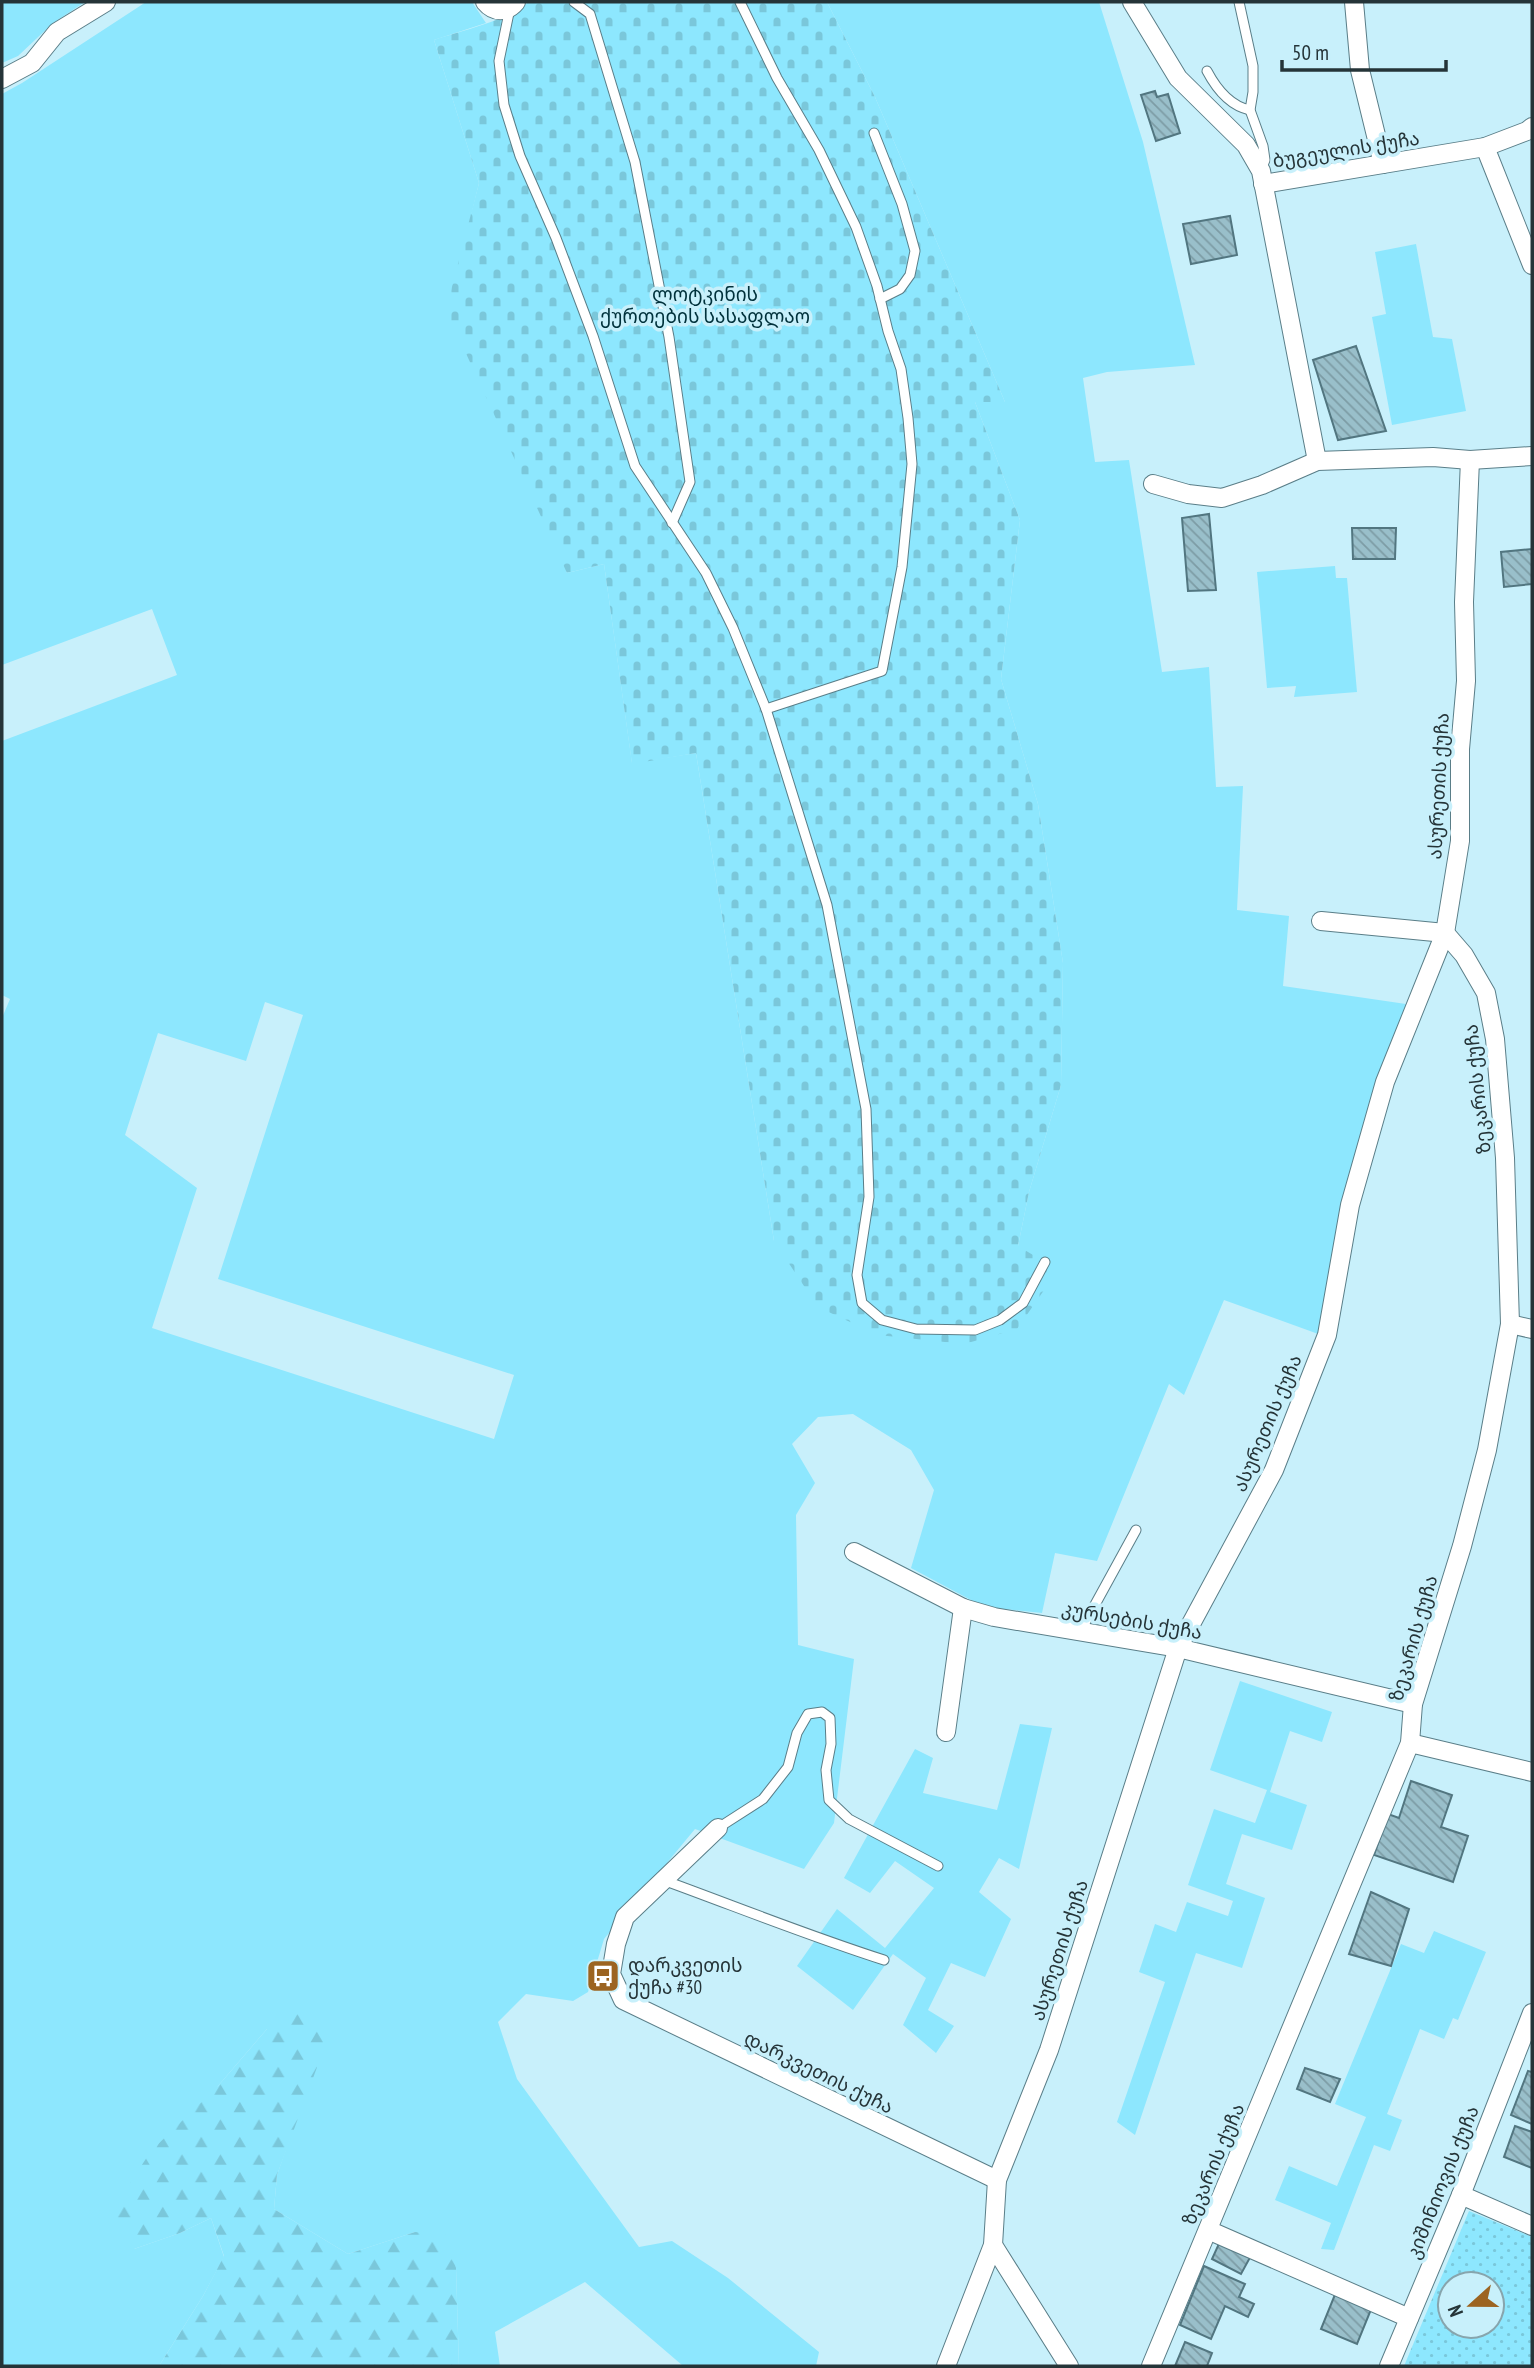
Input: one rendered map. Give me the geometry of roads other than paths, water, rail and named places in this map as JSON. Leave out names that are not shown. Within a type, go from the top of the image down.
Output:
[{"type":"street","points":[[2,79],[32,63],[57,32],[106,2]]},
{"type":"street","points":[[485,2],[500,11],[513,5]]},
{"type":"street","name":"ბუგეულის ქუჩა","points":[[1132,2],[1178,78],[1246,145],[1262,178],[1382,164],[1485,148],[1532,127]]},
{"type":"street","points":[[1354,2],[1360,70],[1382,164]]},
{"type":"street","points":[[1485,148],[1532,265]]},
{"type":"street","points":[[1262,178],[1317,461]]},
{"type":"street","points":[[1153,484],[1188,494],[1222,498],[1262,485],[1317,461],[1433,457],[1470,460],[1532,456]]},
{"type":"street","name":"ასურეთის ქუჩა","points":[[946,2366],[993,2245],[997,2180],[1049,2050],[1178,1648],[1274,1470],[1327,1335],[1350,1205],[1385,1082],[1445,933],[1460,841],[1460,749],[1466,681],[1464,602],[1470,460]]},
{"type":"street","points":[[1321,921],[1445,933]]},
{"type":"street","name":"ზეკარის ქუჩა","points":[[1151,2366],[1410,1742],[1413,1704],[1465,1534],[1487,1450],[1510,1324],[1505,1158],[1495,1039],[1486,993],[1464,956],[1445,933]]},
{"type":"street","points":[[1510,1324],[1532,1329]]},
{"type":"street","name":"კურსების ქუჩა","points":[[854,1552],[963,1608],[995,1617],[1178,1648],[1413,1704]]},
{"type":"street","points":[[946,1732],[963,1608]]},
{"type":"street","points":[[1410,1742],[1532,1772]]},
{"type":"street","points":[[663,1880],[718,1828]]},
{"type":"street","name":"დარკვეთის ქუჩა","points":[[663,1880],[625,1917],[616,1944],[611,1974],[623,2000],[997,2180]]},
{"type":"street","name":"კიშინიოვის ქუჩა","points":[[1389,2366],[1461,2195],[1532,2013]]},
{"type":"street","points":[[1461,2195],[1532,2226]]},
{"type":"street","points":[[1208,2230],[1409,2318]]},
{"type":"street","points":[[993,2245],[1069,2366]]},
{"type":"lane","points":[[574,2],[590,14],[635,162],[669,337],[690,482],[672,523]]},
{"type":"lane","points":[[740,2],[777,78],[819,150],[856,227],[901,369],[912,464],[902,567],[882,671],[766,709]]},
{"type":"lane","points":[[1239,2],[1253,66],[1250,110],[1264,146],[1262,178]]},
{"type":"lane","points":[[513,5],[499,61],[504,105],[520,156],[556,238],[593,336],[635,466],[706,573],[733,628],[766,709],[827,905],[866,1109],[869,1198],[857,1275],[862,1303],[882,1320],[916,1329],[975,1330],[1000,1320],[1023,1303],[1045,1262]]},
{"type":"lane","points":[[1207,71],[1212,81],[1232,102],[1250,110]]},
{"type":"lane","points":[[874,133],[902,204],[915,251],[909,275],[900,289],[880,299]]},
{"type":"lane","points":[[1080,1632],[1136,1530]]},
{"type":"lane","points":[[718,1828],[763,1799],[788,1767],[797,1733],[808,1714],[822,1712],[830,1718],[831,1744],[826,1770],[829,1800],[849,1819],[938,1866]]},
{"type":"lane","points":[[663,1880],[884,1960]]},
{"type":"place","name":"დარკვეთის ქუჩა #30","points":[[603,1976]]},
{"type":"park label","name":"ლოტკინის ქურთების სასაფლაო","points":[[705,305]]}]
